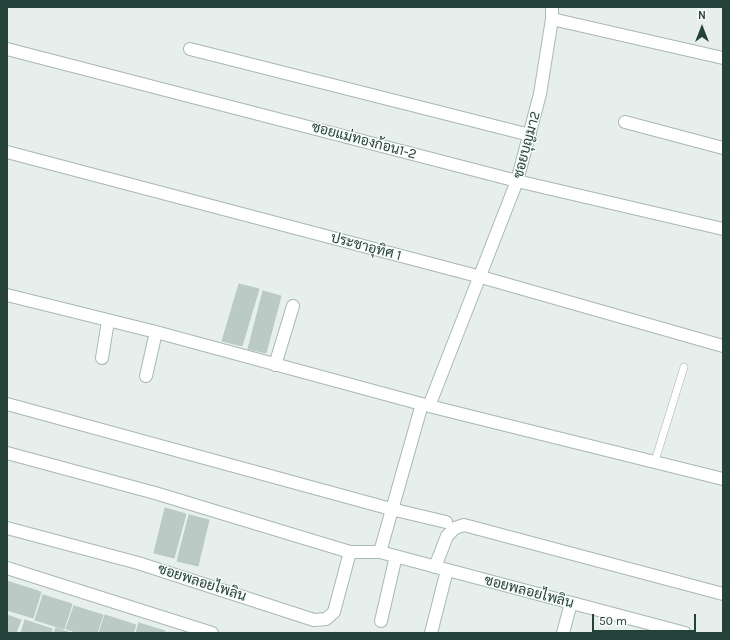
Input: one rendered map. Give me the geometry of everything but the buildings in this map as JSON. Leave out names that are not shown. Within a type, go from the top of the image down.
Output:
[{"type":"street","points":[[552,13],[723,58]]},
{"type":"street","name":"ซอยบุญมา2","points":[[380,552],[391,508],[425,405],[481,277],[517,181],[540,94],[552,13]]},
{"type":"street","name":"ซอยแม่ทองก้อน1-2","points":[[7,49],[517,181],[723,229]]},
{"type":"street","points":[[190,49],[530,135]]},
{"type":"street","points":[[625,122],[723,148]]},
{"type":"street","name":"ประชาอุทิศ 1","points":[[7,152],[481,277],[723,346]]},
{"type":"street","points":[[7,295],[156,332],[425,405],[723,479]]},
{"type":"street","points":[[275,365],[293,306]]},
{"type":"street","points":[[102,358],[108,321]]},
{"type":"street","points":[[146,376],[156,332]]},
{"type":"street","points":[[7,404],[446,522]]},
{"type":"street","name":"ซอยพลอยไพลิน","points":[[7,453],[155,493],[350,552],[380,552],[684,633]]},
{"type":"street","points":[[435,566],[447,536],[455,528],[464,526],[723,594]]},
{"type":"street","name":"ซอยพลอยไพลิน","points":[[7,528],[138,563],[314,620],[326,619],[334,612],[350,552]]},
{"type":"street","points":[[381,621],[396,556]]},
{"type":"street","points":[[7,568],[212,633]]},
{"type":"street","points":[[431,633],[447,570]]},
{"type":"street","points":[[563,633],[571,603]]},
{"type":"lane","points":[[655,461],[684,367]]}]
